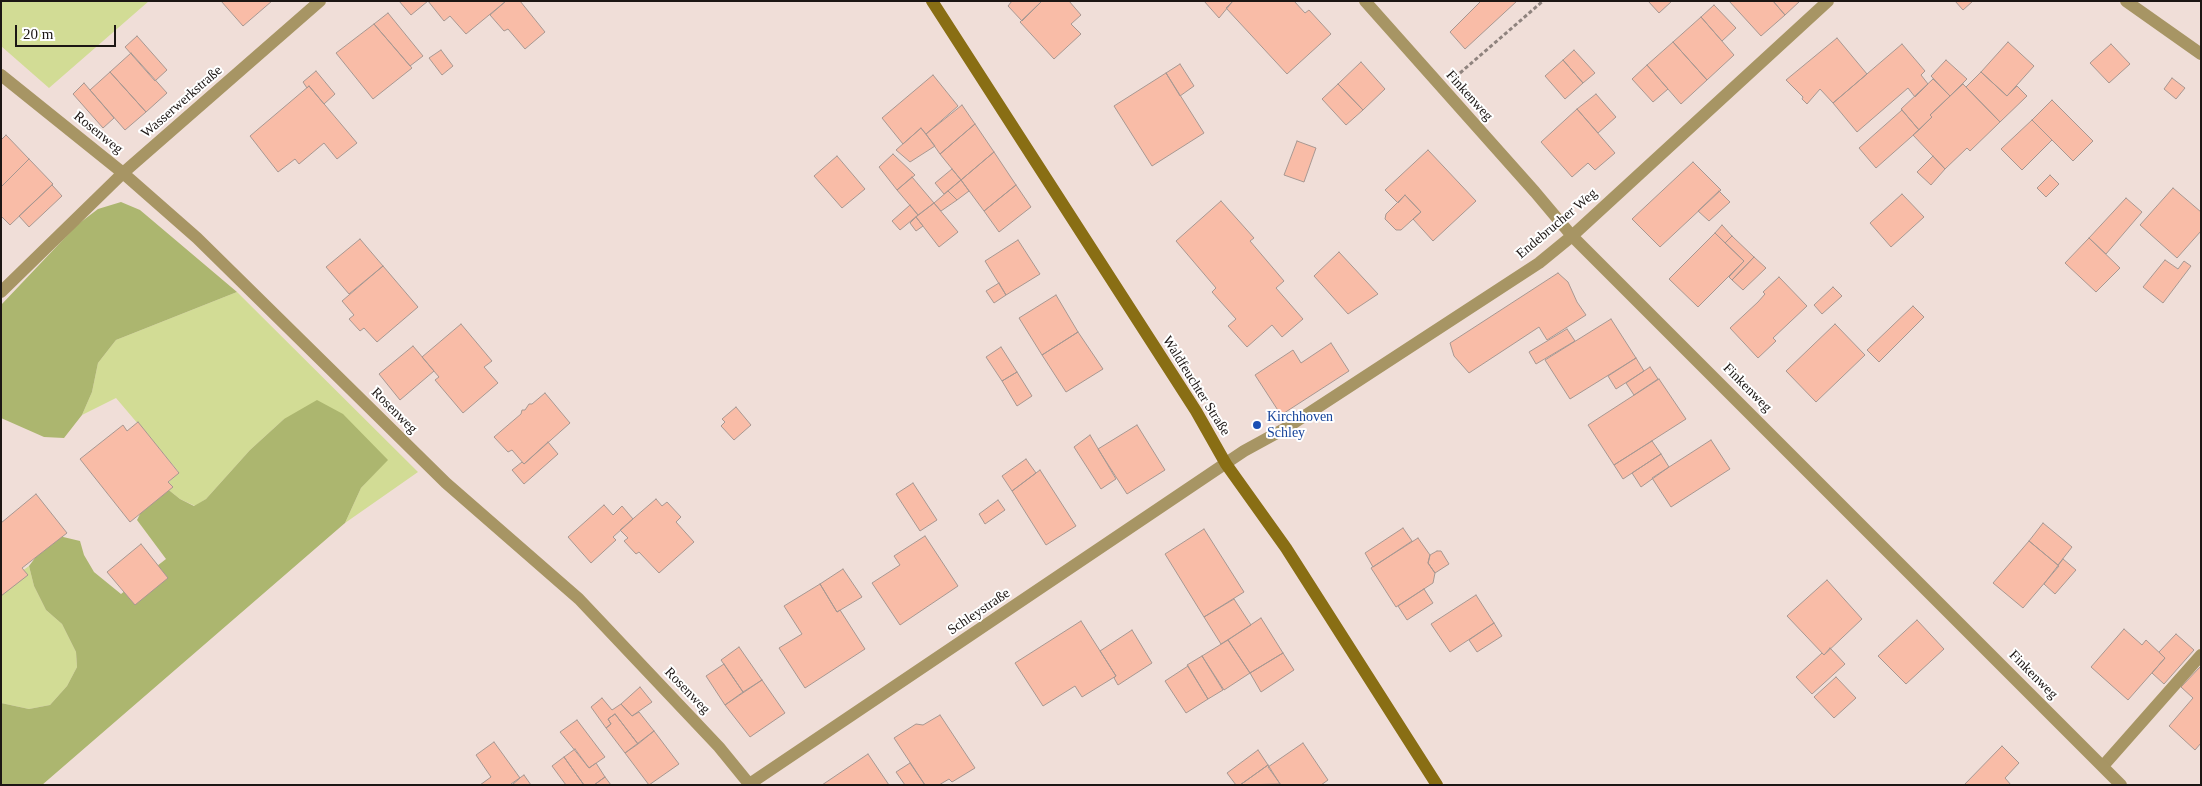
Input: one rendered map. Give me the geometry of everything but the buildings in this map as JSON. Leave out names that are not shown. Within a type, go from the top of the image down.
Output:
[{"type":"street","name":"Wasserwerkstraße","points":[[1,292],[123,173],[320,1]]},
{"type":"street","name":"Waldfeuchter Straße","points":[[932,1],[1092,247],[1196,411],[1226,464],[1286,548],[1437,785]]},
{"type":"street","name":"Finkenweg","points":[[1365,1],[1572,236],[2121,785]]},
{"type":"street","name":"Endebrucher Weg","points":[[1226,464],[1244,451],[1286,428],[1539,263],[1572,236],[1828,1]]},
{"type":"street","points":[[2126,1],[2201,54]]},
{"type":"street","name":"Rosenweg","points":[[1,75],[123,173],[197,238],[446,483],[578,599],[719,747],[749,784]]},
{"type":"street","name":"Schleystraße","points":[[749,784],[1226,464]]},
{"type":"street","points":[[2103,766],[2201,655]]},
{"type":"path","points":[[1442,88],[1543,1]]},
{"type":"green space","points":[[1,1],[149,1],[49,88],[1,46]]},
{"type":"green space","points":[[121,202],[140,210],[237,292],[116,340],[98,363],[92,392],[82,415],[64,438],[44,437],[1,418],[1,305],[77,225],[98,209]]},
{"type":"green space","points":[[237,292],[418,472],[345,523],[361,488],[387,460],[284,419],[250,450],[206,499],[195,506],[180,499],[165,487],[178,471],[116,398],[82,415],[92,392],[98,363],[116,340]]},
{"type":"green space","points":[[317,400],[343,414],[388,460],[361,488],[345,523],[42,785],[1,785],[1,703],[29,709],[50,705],[67,686],[77,667],[76,652],[62,624],[46,610],[34,586],[29,566],[41,550],[59,536],[80,541],[84,555],[94,572],[121,594],[166,559],[137,520],[144,506],[165,487],[180,499],[194,506],[206,499],[250,450],[284,419]]},
{"type":"green space","points":[[29,566],[34,586],[46,610],[62,624],[76,652],[77,667],[67,686],[50,705],[29,709],[1,703],[1,586]]},
{"type":"place","name":"Kirchhoven Schley","points":[[1257,425]]}]
